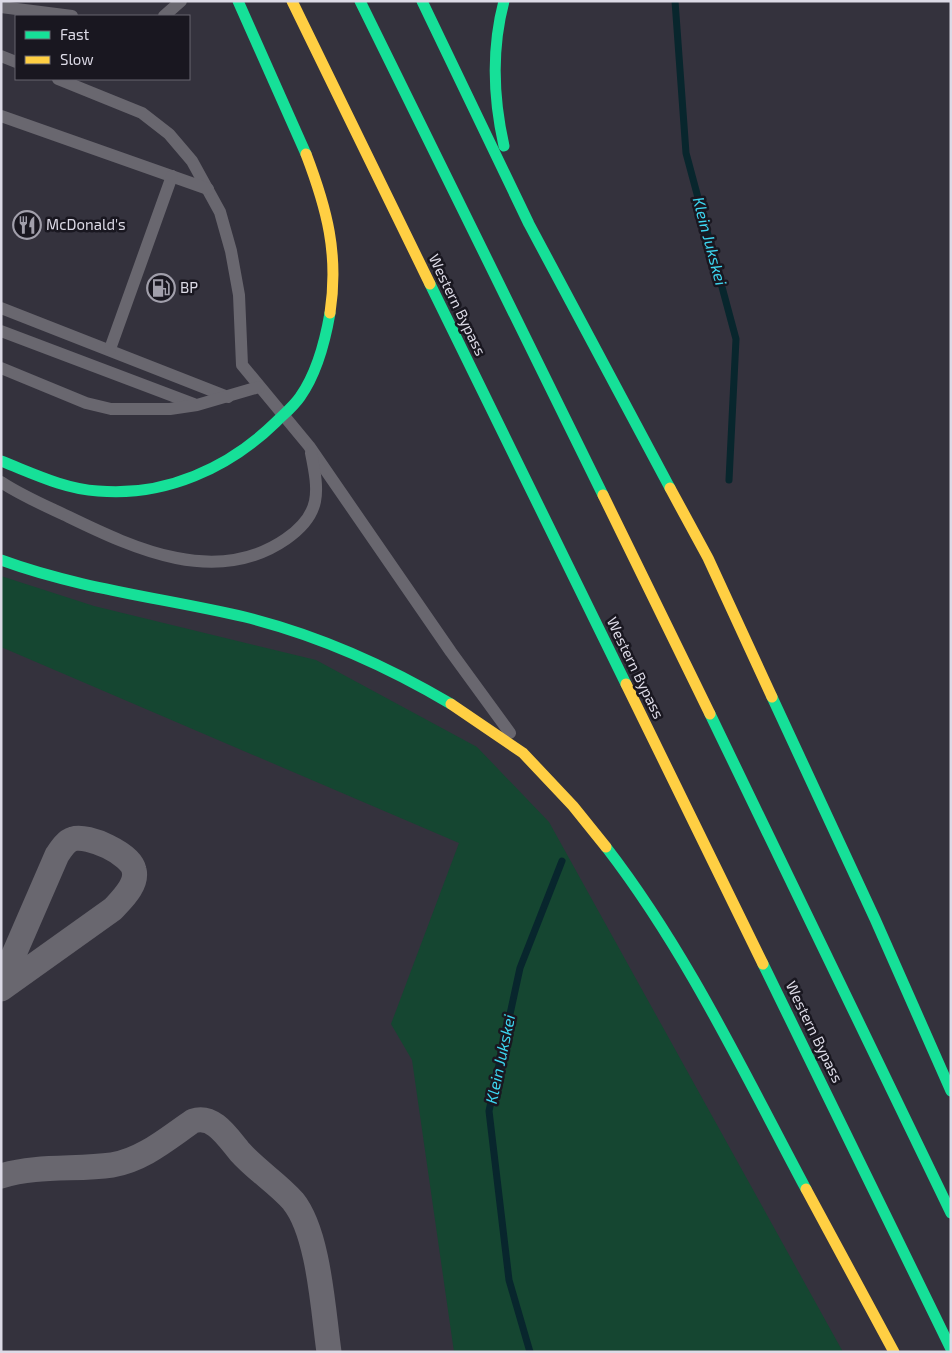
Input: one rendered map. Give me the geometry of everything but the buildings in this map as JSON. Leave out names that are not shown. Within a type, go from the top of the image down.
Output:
[{"type":"highway","points":[[1,461],[72,486],[108,492],[148,490],[202,475],[243,452],[266,433],[300,398],[319,359],[329,324],[334,285],[333,250],[323,197],[281,92],[238,1]]},
{"type":"highway","name":"Western Bypass","points":[[292,1],[951,1349]]},
{"type":"highway","points":[[360,1],[653,597],[951,1213]]},
{"type":"highway","points":[[422,1],[529,224],[708,558],[871,911],[951,1091]]},
{"type":"highway","points":[[504,1],[497,24],[492,61],[496,115],[529,224]]},
{"type":"highway","points":[[1,560],[71,580],[247,618],[312,638],[370,661],[436,693],[526,755],[598,836],[653,911],[689,971],[894,1352]]},
{"type":"street","points":[[1,984],[57,855],[65,845],[72,839],[82,837],[93,840],[129,860],[135,871],[132,884],[124,898],[113,909],[1,989]]},
{"type":"street","points":[[4,1170],[114,1165],[136,1158],[193,1121],[200,1118],[213,1122],[253,1166],[292,1200],[301,1214],[308,1228],[314,1255],[329,1352]]},
{"type":"lane","points":[[165,15],[181,1]]},
{"type":"lane","points":[[1,8],[63,15]]},
{"type":"lane","points":[[1,56],[15,62]]},
{"type":"lane","points":[[60,80],[142,113],[169,134],[192,161],[220,212],[232,251],[239,295],[242,365],[309,446],[451,652],[526,755]]},
{"type":"lane","points":[[1,116],[208,188]]},
{"type":"lane","points":[[110,349],[172,176]]},
{"type":"lane","points":[[1,308],[110,349],[228,397]]},
{"type":"lane","points":[[1,331],[197,405]]},
{"type":"lane","points":[[1,368],[86,403],[111,409],[170,409],[197,405],[261,389]]},
{"type":"lane","points":[[1,482],[132,546],[176,559],[207,564],[233,561],[275,547],[306,523],[314,504],[318,486],[309,446]]},
{"type":"green space","points":[[1,576],[94,606],[316,660],[477,747],[549,822],[843,1352],[454,1352],[412,1060],[391,1024],[459,843],[1,647]]},
{"type":"waterway","name":"Klein Jukskei","points":[[675,1],[686,153],[736,339],[729,480]]},
{"type":"waterway","name":"Klein Jukskei","points":[[530,1352],[509,1280],[489,1111],[520,968],[562,861]]},
{"type":"traffic: fast","points":[[238,1],[306,154]]},
{"type":"traffic: fast","points":[[360,1],[603,495]]},
{"type":"traffic: fast","points":[[422,1],[529,224],[670,488]]},
{"type":"traffic: fast","points":[[504,1],[495,55],[496,92],[504,146]]},
{"type":"traffic: fast","points":[[430,284],[626,684]]},
{"type":"traffic: fast","points":[[1,461],[61,484],[85,490],[123,492],[171,484],[217,466],[258,438],[297,401],[316,368],[326,335],[330,313]]},
{"type":"traffic: fast","points":[[1,560],[91,586],[214,610],[272,624],[351,653],[402,677],[451,704]]},
{"type":"traffic: fast","points":[[772,697],[875,919],[951,1091]]},
{"type":"traffic: fast","points":[[710,714],[951,1213]]},
{"type":"traffic: fast","points":[[606,847],[663,928],[689,971],[737,1057],[806,1189]]},
{"type":"traffic: fast","points":[[763,964],[951,1349]]},
{"type":"traffic: slow","points":[[292,1],[430,284]]},
{"type":"traffic: slow","points":[[306,154],[320,194],[332,251],[333,271],[330,313]]},
{"type":"traffic: slow","points":[[670,488],[708,558],[772,697]]},
{"type":"traffic: slow","points":[[603,495],[710,714]]},
{"type":"traffic: slow","points":[[626,684],[763,964]]},
{"type":"traffic: slow","points":[[451,704],[523,753],[573,806],[606,847]]},
{"type":"traffic: slow","points":[[806,1189],[894,1352]]},
{"type":"place","name":"McDonald's","points":[[27,225]]},
{"type":"place","name":"BP","points":[[161,288]]}]
